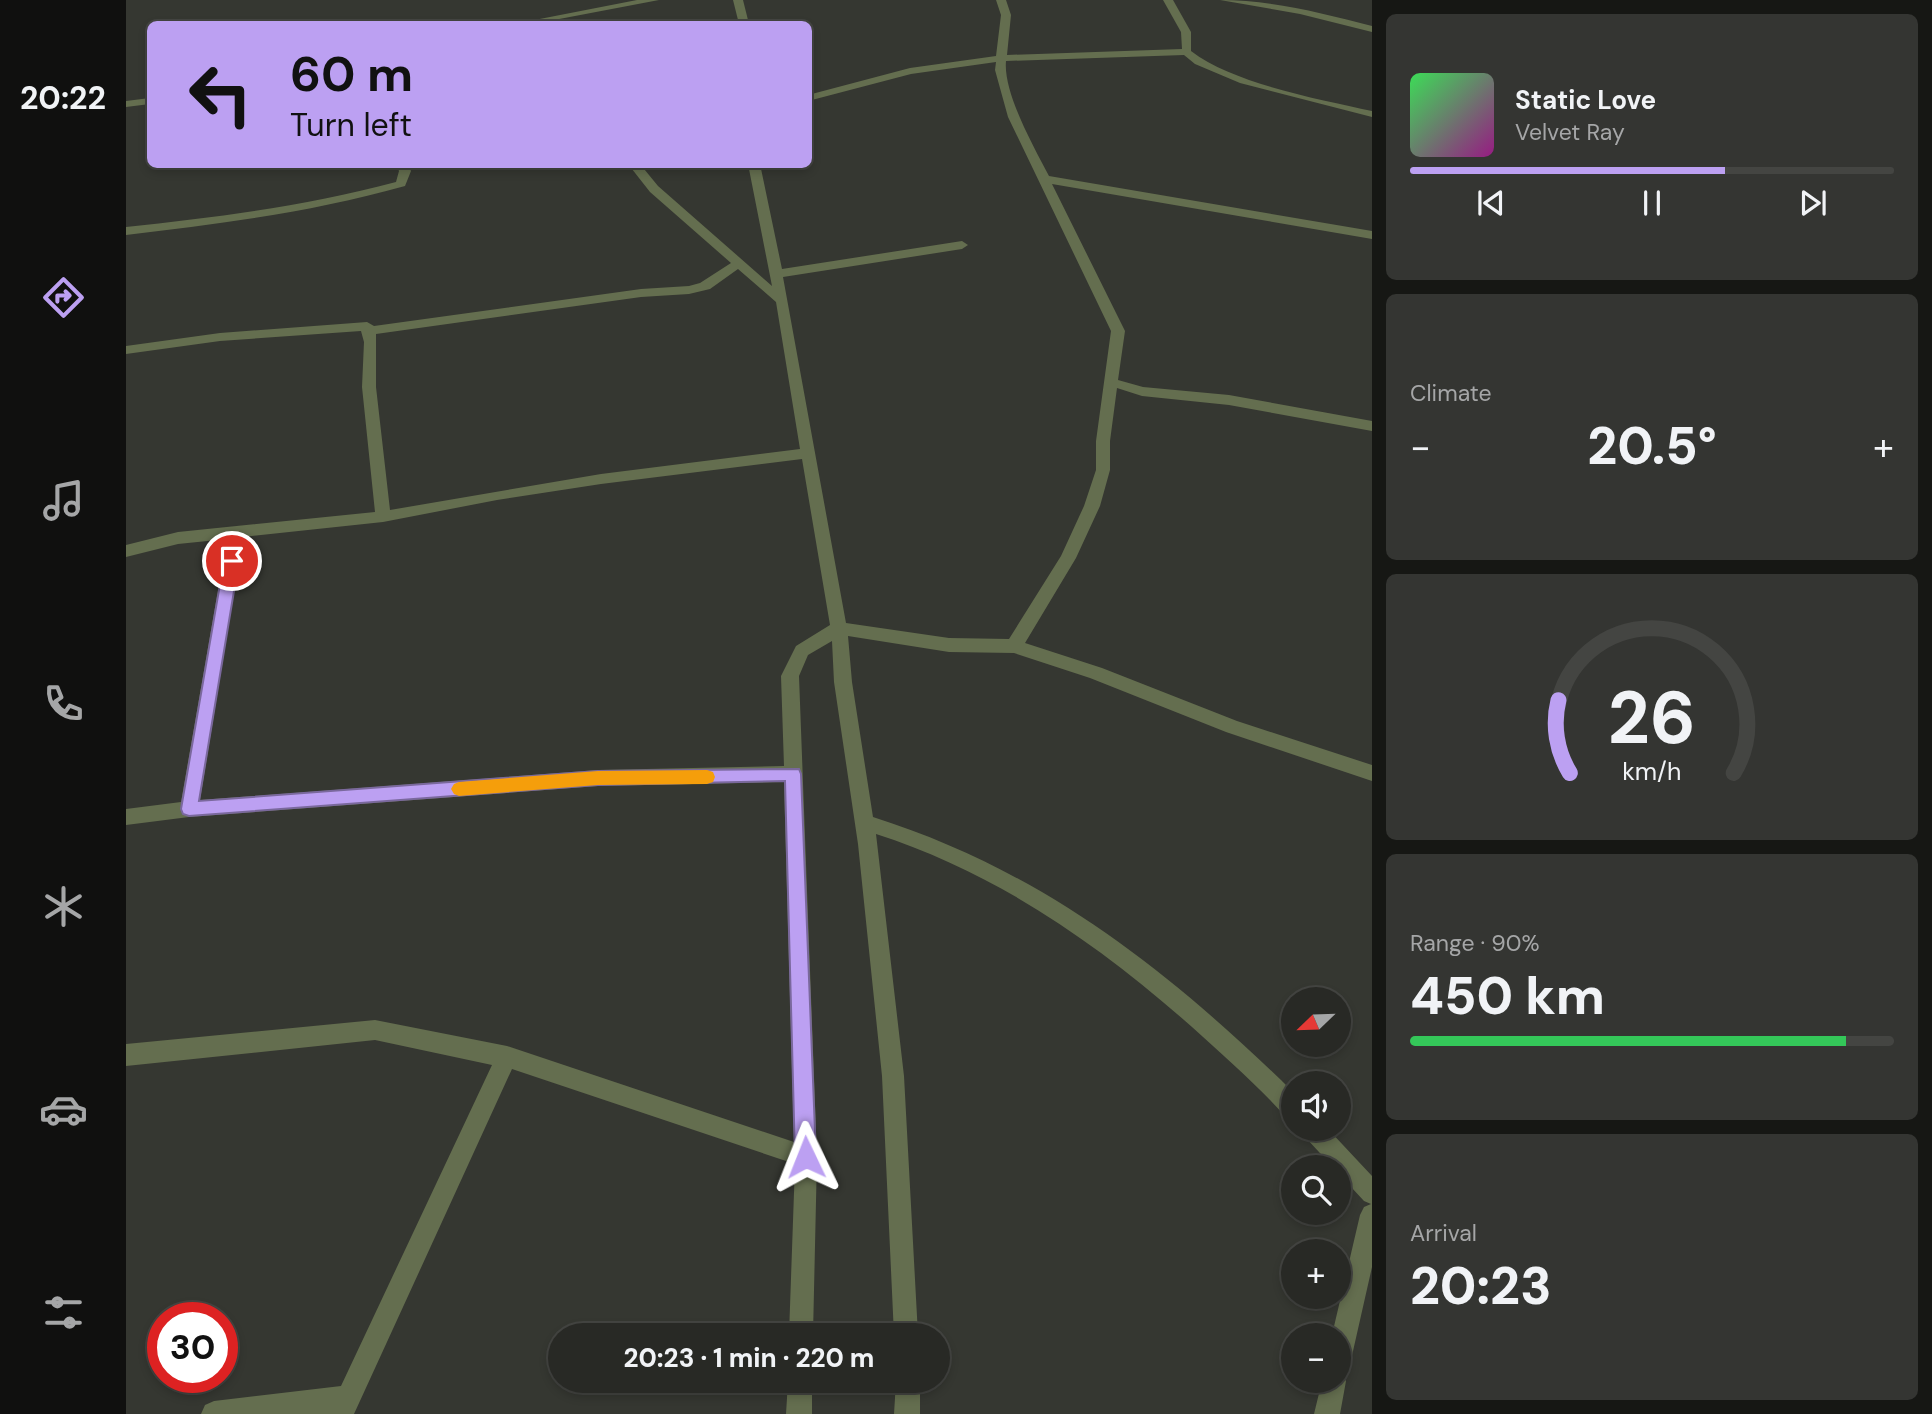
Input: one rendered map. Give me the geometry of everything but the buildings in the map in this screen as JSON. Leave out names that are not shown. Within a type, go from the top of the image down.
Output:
[{"type":"street","points":[[530,21],[587,5],[654,0]]},
{"type":"street","points":[[738,0],[743,21]]},
{"type":"street","points":[[1002,0],[1006,15],[1000,69],[1014,117],[1118,331],[1103,441],[1103,470],[1092,506],[1068,558],[1014,646]]},
{"type":"street","points":[[1168,0],[1188,37],[1189,46],[1186,52]]},
{"type":"street","points":[[1225,0],[1300,11],[1372,29]]},
{"type":"street","points":[[812,97],[910,71],[1003,58],[1186,52]]},
{"type":"street","points":[[1186,52],[1193,60],[1234,76],[1372,114]]},
{"type":"street","points":[[126,104],[147,101]]},
{"type":"street","points":[[126,231],[292,211],[401,184],[404,168]]},
{"type":"street","points":[[636,168],[654,189],[782,301]]},
{"type":"street","points":[[755,168],[782,301],[806,453],[839,628],[843,682],[864,822],[893,1076],[905,1323]]},
{"type":"street","points":[[1045,179],[1117,194],[1280,218],[1372,235]]},
{"type":"street","points":[[775,274],[962,245]]},
{"type":"street","points":[[370,331],[613,297],[689,290],[705,286],[738,264]]},
{"type":"street","points":[[126,350],[220,337],[362,324],[367,326],[370,331],[369,387],[383,517]]},
{"type":"street","points":[[1111,382],[1142,391],[1229,400],[1372,426]]},
{"type":"street","points":[[126,551],[178,538],[383,517],[588,481],[806,453]]},
{"type":"street","points":[[189,809],[236,533]]},
{"type":"street","points":[[801,1323],[806,1157],[790,676],[802,651],[839,628],[949,645],[1014,646],[1096,673],[1232,727],[1372,773]]},
{"type":"street","points":[[126,817],[189,809],[598,778],[793,774]]},
{"type":"street","points":[[864,822],[903,833],[958,856],[1015,883],[1060,909],[1152,977],[1281,1097]]},
{"type":"street","points":[[126,1055],[375,1030],[507,1057],[806,1157]]},
{"type":"street","points":[[214,1414],[345,1406],[507,1057]]},
{"type":"street","points":[[1324,1141],[1372,1193]]},
{"type":"street","points":[[1347,1323],[1372,1215]]},
{"type":"street","points":[[799,1414],[800,1393]]},
{"type":"street","points":[[907,1414],[908,1393]]},
{"type":"street","points":[[1327,1414],[1331,1393]]},
{"type":"slow traffic","points":[[459,789],[598,778],[707,777]]},
{"type":"route","points":[[232,561],[189,809],[598,778],[793,774],[806,1157]]}]
